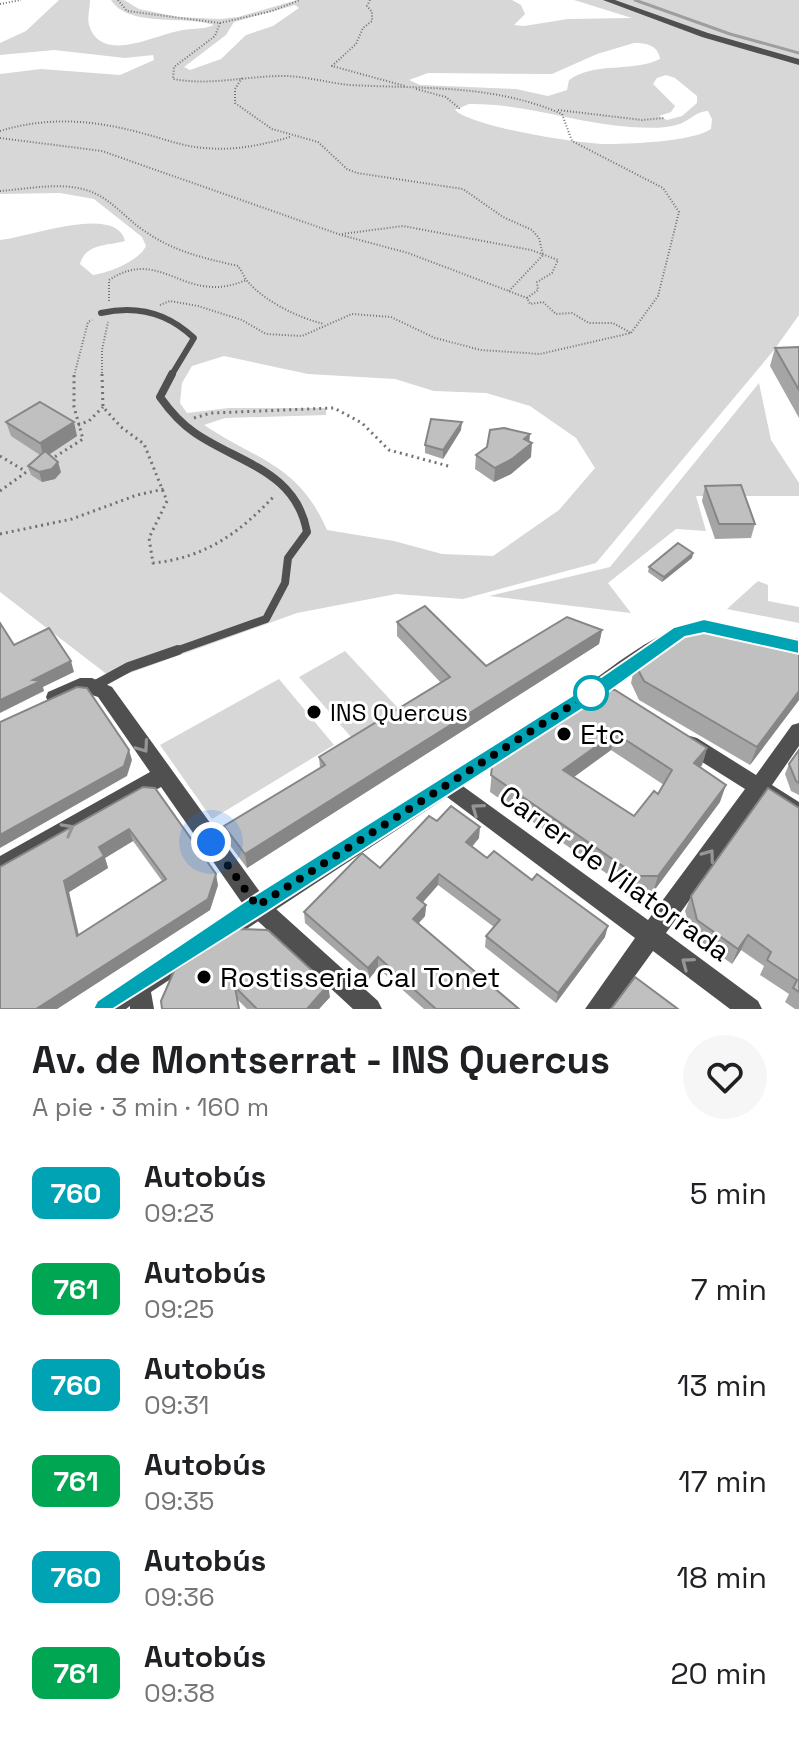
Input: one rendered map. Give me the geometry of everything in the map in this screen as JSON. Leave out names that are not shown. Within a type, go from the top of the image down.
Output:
[{"type":"street","points":[[607,0],[705,35],[799,62]]},
{"type":"street","points":[[105,1009],[141,997],[257,906],[600,687],[680,632],[704,626],[731,632]]},
{"type":"street","points":[[41,705],[89,685],[105,692],[257,906],[370,1009]]},
{"type":"street","points":[[600,687],[619,699]]},
{"type":"street","points":[[670,731],[799,813]]},
{"type":"street","points":[[597,1009],[799,731]]},
{"type":"street","points":[[0,867],[163,775]]},
{"type":"street","name":"Carrer de Vilatorrada","points":[[446,785],[750,1009]]},
{"type":"lane","points":[[89,685],[129,667],[266,619],[285,583],[288,558],[307,532],[300,504],[284,485],[194,434],[171,416],[160,397],[168,374],[188,354],[194,338],[182,325],[149,313],[113,309],[101,313]]},
{"type":"path","points":[[0,4],[21,0]]},
{"type":"path","points":[[118,0],[127,11],[220,23],[272,11],[300,0]]},
{"type":"path","points":[[370,0],[367,6],[372,12],[372,21],[363,28],[356,44],[332,66],[340,71],[369,74],[446,97],[460,109]]},
{"type":"path","points":[[149,313],[170,301],[221,312],[266,334],[302,336],[352,314],[391,317],[435,338],[481,350],[540,354],[631,333],[658,296],[679,212],[663,188],[572,141],[562,114],[490,89],[326,83],[287,76],[191,82],[173,79],[174,67],[215,36],[220,23]]},
{"type":"path","points":[[242,78],[235,89],[235,103],[269,128],[316,141],[347,169],[463,189],[503,217],[532,230],[539,238],[543,254],[534,269],[516,281],[509,291]]},
{"type":"path","points":[[407,87],[417,82]]},
{"type":"path","points":[[554,110],[642,120],[664,118]]},
{"type":"path","points":[[0,131],[30,123],[92,121],[184,145],[216,149],[294,136]]},
{"type":"path","points":[[0,138],[102,151],[341,235],[408,253],[527,298],[530,304],[543,302],[556,314],[572,313],[589,323],[613,323],[631,333]]},
{"type":"path","points":[[0,191],[44,187],[84,189],[111,200],[124,216],[164,244],[180,253],[228,261],[242,270],[246,280],[309,322],[328,325]]},
{"type":"path","points":[[341,235],[403,226],[543,254],[558,260],[552,273],[537,282],[538,290],[527,298]]},
{"type":"path","points":[[246,280],[224,288],[202,287],[178,281],[149,266],[126,268],[109,280],[107,295],[113,309],[108,315],[102,350],[103,407],[121,427],[144,444],[164,489],[167,501],[150,529],[146,551],[153,563],[181,560],[218,545],[260,513],[284,485]]},
{"type":"path","points":[[47,462],[83,439],[71,404],[76,357],[88,322],[101,313]]},
{"type":"path","points":[[78,425],[89,421],[103,407]]},
{"type":"path","points":[[181,424],[211,413],[334,408],[362,423],[389,450],[452,467]]},
{"type":"path","points":[[0,456],[25,471]]},
{"type":"path","points":[[0,491],[38,465]]},
{"type":"path","points":[[0,534],[72,519],[137,495],[164,489]]},
{"type":"shaded area","points":[[59,0],[90,0],[88,22],[95,37],[104,43],[116,45],[214,25],[144,18],[119,9],[111,0],[124,0],[139,9],[178,17],[220,19],[297,0],[512,0],[521,5],[525,14],[514,25],[524,26],[568,19],[632,18],[574,0],[799,0],[799,315],[774,350],[596,563],[463,599],[396,594],[297,613],[113,679],[0,592],[0,240],[88,224],[118,230],[125,241],[98,246],[83,257],[80,264],[93,275],[123,265],[137,257],[146,246],[142,237],[94,199],[60,193],[0,194],[0,74],[41,69],[120,75],[154,60],[153,55],[125,58],[54,50],[0,55],[0,43],[26,31]],"holes":[[[295,5],[299,8],[273,26],[246,35],[221,59],[190,70],[184,67],[226,35],[234,22]],[[638,43],[654,48],[660,59],[637,66],[579,74],[569,80],[567,90],[548,96],[516,89],[420,85],[409,80],[428,73],[552,74],[597,54]],[[666,75],[675,78],[697,96],[697,103],[682,116],[667,120],[659,116],[671,112],[675,106],[653,84],[657,78]],[[469,104],[510,107],[630,127],[674,126],[708,111],[712,119],[711,129],[690,137],[603,144],[526,133],[465,116],[455,110]],[[224,356],[308,374],[395,379],[434,391],[486,393],[530,406],[576,438],[595,468],[559,510],[493,556],[442,554],[394,541],[327,530],[316,508],[290,477],[204,425],[225,418],[326,415],[326,408],[229,408],[187,413],[180,403],[182,383],[192,366]]]},
{"type":"shaded area","points":[[759,383],[771,440],[799,483],[799,496],[696,496],[706,531],[676,529],[608,583],[631,613],[489,596],[610,567]]},
{"type":"shaded area","points":[[758,581],[768,585],[768,601],[799,607],[799,623],[727,609]]},
{"type":"shaded area","points":[[345,651],[398,708],[351,737],[299,677]]},
{"type":"shaded area","points":[[279,679],[334,745],[212,819],[160,745]]},
{"type":"building","points":[[799,347],[799,390],[775,348]]},
{"type":"building","points":[[40,402],[74,422],[40,443],[6,422]]},
{"type":"building","points":[[431,419],[462,422],[443,450],[425,445]]},
{"type":"building","points":[[504,428],[530,434],[524,439],[532,443],[495,468],[476,455],[487,447],[490,430]]},
{"type":"building","points":[[45,451],[58,462],[52,469],[39,472],[28,466]]},
{"type":"building","points":[[741,485],[755,524],[719,524],[705,486]]},
{"type":"building","points":[[678,543],[693,553],[664,577],[649,567]]},
{"type":"building","points":[[425,606],[486,666],[567,617],[602,630],[245,854],[224,826],[325,765],[319,757],[450,677],[397,622]]},
{"type":"building","points":[[0,623],[14,645],[49,628],[71,661],[33,680],[41,681],[0,700]]},
{"type":"building","points":[[703,623],[799,640],[799,691],[757,747],[644,681],[635,664],[695,625]]},
{"type":"building","points":[[77,687],[87,688],[129,750],[124,766],[0,835],[0,722]]},
{"type":"building","points":[[598,690],[615,690],[707,748],[694,763],[726,785],[658,876],[637,876],[491,775],[493,759]],"holes":[[[615,733],[672,770],[658,794],[654,791],[634,816],[563,770]]]},
{"type":"building","points":[[799,750],[799,783],[789,764]]},
{"type":"building","points":[[143,787],[155,788],[216,874],[208,899],[36,1009],[0,1009],[0,867]],"holes":[[[129,829],[166,879],[77,936],[64,881],[104,856],[99,847]]]},
{"type":"building","points":[[768,788],[799,808],[799,992],[793,988],[797,980],[767,960],[771,952],[748,935],[738,949],[697,920],[691,896]]},
{"type":"building","points":[[451,806],[480,827],[466,842],[487,858],[494,851],[532,880],[537,874],[608,926],[558,993],[486,936],[500,920],[439,874],[417,898],[426,905],[413,919],[519,1009],[436,1009],[378,957],[368,968],[304,912],[362,853],[380,868],[429,816],[437,821]]},
{"type":"building","points":[[239,929],[268,930],[328,985],[307,1009],[257,1009],[235,987],[239,1009],[162,1009],[161,1001],[174,971]]},
{"type":"building","points":[[635,977],[678,1009],[611,1009]]},
{"type":"waterway","points":[[635,0],[730,34],[799,53]]},
{"type":"bus line","name":"760","points":[[105,1009],[257,906],[600,687],[680,632],[704,626],[799,647]]},
{"type":"place","name":"INS Quercus","points":[[314,712]]},
{"type":"place","name":"Etc","points":[[564,734]]},
{"type":"place","name":"Rostisseria Cal Tonet","points":[[204,977]]},
{"type":"route","points":[[211,842],[257,906],[600,687],[591,693]]}]
